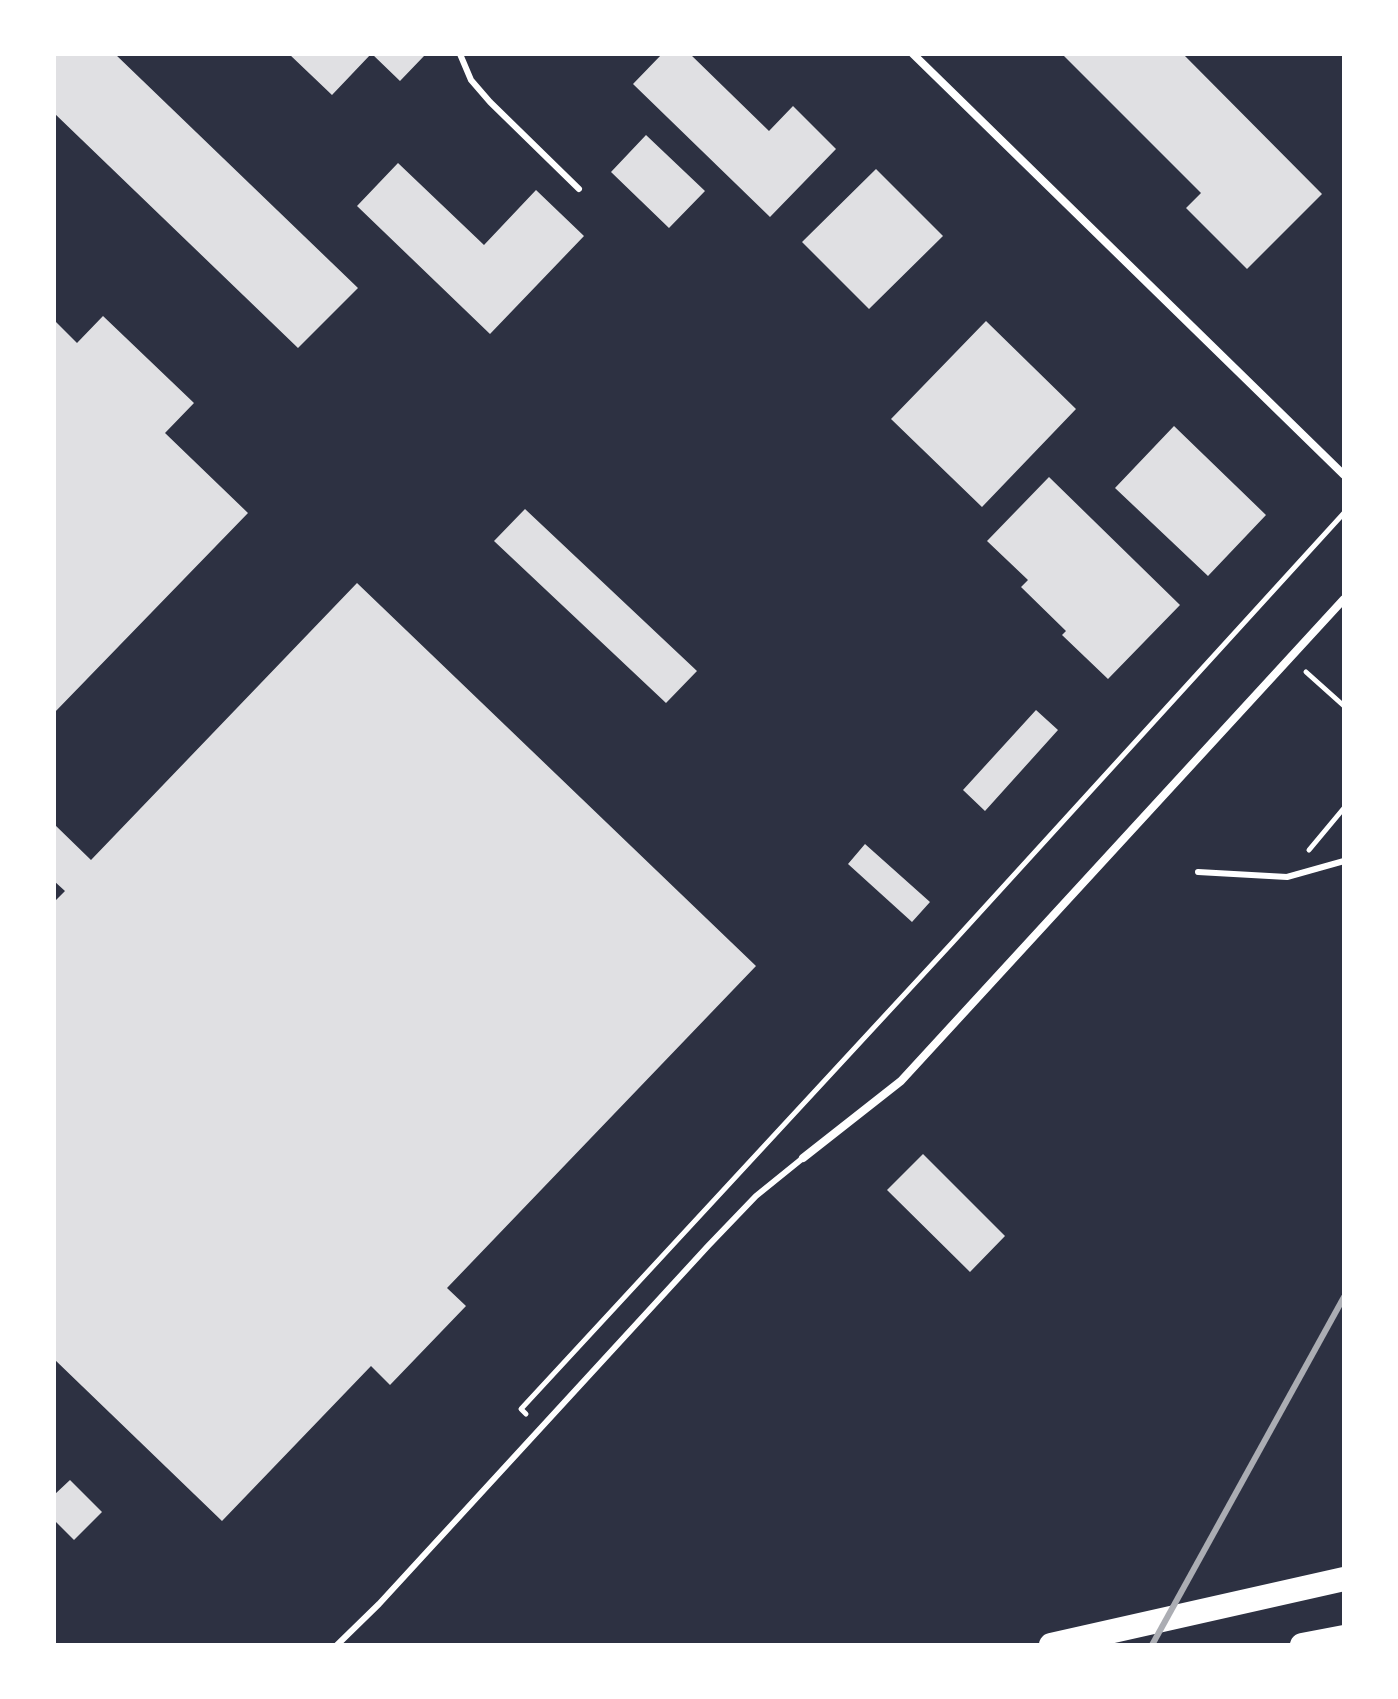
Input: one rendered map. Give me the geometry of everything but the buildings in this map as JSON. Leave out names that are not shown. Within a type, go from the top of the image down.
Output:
[{"type":"highway","points":[[1051,1645],[1344,1579]]},
{"type":"highway","points":[[1302,1645],[1344,1637]]},
{"type":"street","points":[[913,54],[1344,475]]},
{"type":"street","points":[[803,1158],[861,1114],[911,1070],[1344,599]]},
{"type":"lane","points":[[460,54],[471,80],[490,102],[579,189]]},
{"type":"lane","points":[[1198,872],[1287,877],[1344,861]]},
{"type":"lane","points":[[337,1645],[379,1604],[756,1196],[803,1158]]},
{"type":"path","points":[[540,1427],[521,1409],[1344,513]]},
{"type":"path","points":[[1290,657],[1344,706]]},
{"type":"path","points":[[1287,877],[1344,808]]},
{"type":"railway","points":[[1152,1645],[1344,1297]]}]
